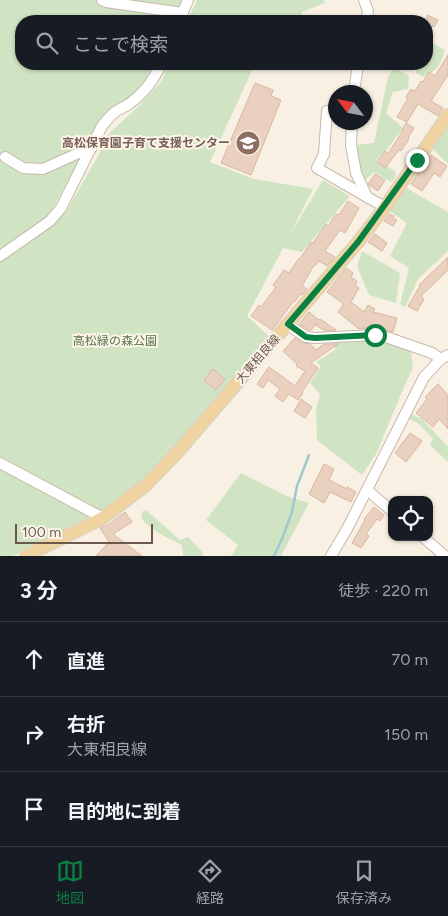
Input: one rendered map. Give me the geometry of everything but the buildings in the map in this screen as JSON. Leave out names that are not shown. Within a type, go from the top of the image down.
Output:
[{"type":"main road","name":"大東相良線","points":[[32,555],[103,518],[145,486],[177,453],[358,242],[447,120]]},
{"type":"street","points":[[102,0],[171,15]]},
{"type":"street","points":[[182,15],[188,0]]},
{"type":"street","points":[[364,0],[367,15]]},
{"type":"street","points":[[0,256],[50,221],[61,208],[102,126],[115,112],[138,97],[158,70]]},
{"type":"street","points":[[355,85],[357,70]]},
{"type":"street","points":[[327,111],[324,154],[317,168],[385,206]]},
{"type":"street","points":[[352,130],[351,145],[356,173],[367,197]]},
{"type":"street","points":[[5,157],[23,168],[43,169],[92,147]]},
{"type":"street","points":[[288,324],[306,337],[375,335],[445,357],[424,378],[347,529],[331,556]]},
{"type":"street","points":[[0,463],[103,518]]},
{"type":"street","points":[[367,490],[388,508]]},
{"type":"street","points":[[428,541],[445,556]]},
{"type":"green space","name":"高松緑の森公園","points":[[0,0],[190,0],[181,15],[15,15],[15,70],[151,70],[145,81],[73,171],[41,231],[66,212],[109,133],[135,110],[161,82],[166,70],[252,70],[210,162],[254,179],[313,189],[289,236],[323,180],[350,196],[302,252],[283,248],[247,316],[270,337],[177,447],[145,479],[81,527],[74,525],[13,556],[0,556]]},
{"type":"green space","points":[[197,0],[323,0],[325,3],[302,12],[302,15],[190,15]]},
{"type":"green space","points":[[433,43],[445,50],[442,60],[432,72],[424,77],[416,73],[417,70],[433,70]]},
{"type":"green space","points":[[392,70],[401,70],[409,76],[408,89],[393,92],[386,113],[403,128],[376,160],[396,172],[395,178],[391,182],[374,172],[364,181],[359,170],[356,145],[374,143],[388,77]]},
{"type":"green space","points":[[445,124],[448,127],[448,164],[430,146]]},
{"type":"green space","points":[[403,186],[448,212],[448,251],[418,279],[405,307],[400,304],[409,268],[390,256],[407,223],[388,210]]},
{"type":"green space","points":[[362,251],[400,273],[396,303],[369,295],[357,266]]},
{"type":"green space","points":[[334,339],[383,341],[411,349],[413,369],[376,454],[362,475],[317,440],[316,409],[320,394],[310,383],[321,366],[316,362],[335,350]]},
{"type":"green space","points":[[411,414],[422,419],[448,447],[448,462],[430,445],[433,439],[419,424],[409,419]]},
{"type":"green space","points":[[241,473],[289,497],[309,503],[281,556],[231,556],[238,545],[206,520]]},
{"type":"green space","points":[[146,510],[180,540],[188,537],[203,553],[202,556],[183,556],[182,545],[154,530],[141,518],[143,511]]},
{"type":"waterway","points":[[274,556],[292,512],[297,486],[309,455]]},
{"type":"place","name":"高松保育園子育て支援センター","points":[[248,143]]},
{"type":"route","points":[[375,335],[306,337],[288,324],[358,242],[417,160]]}]
